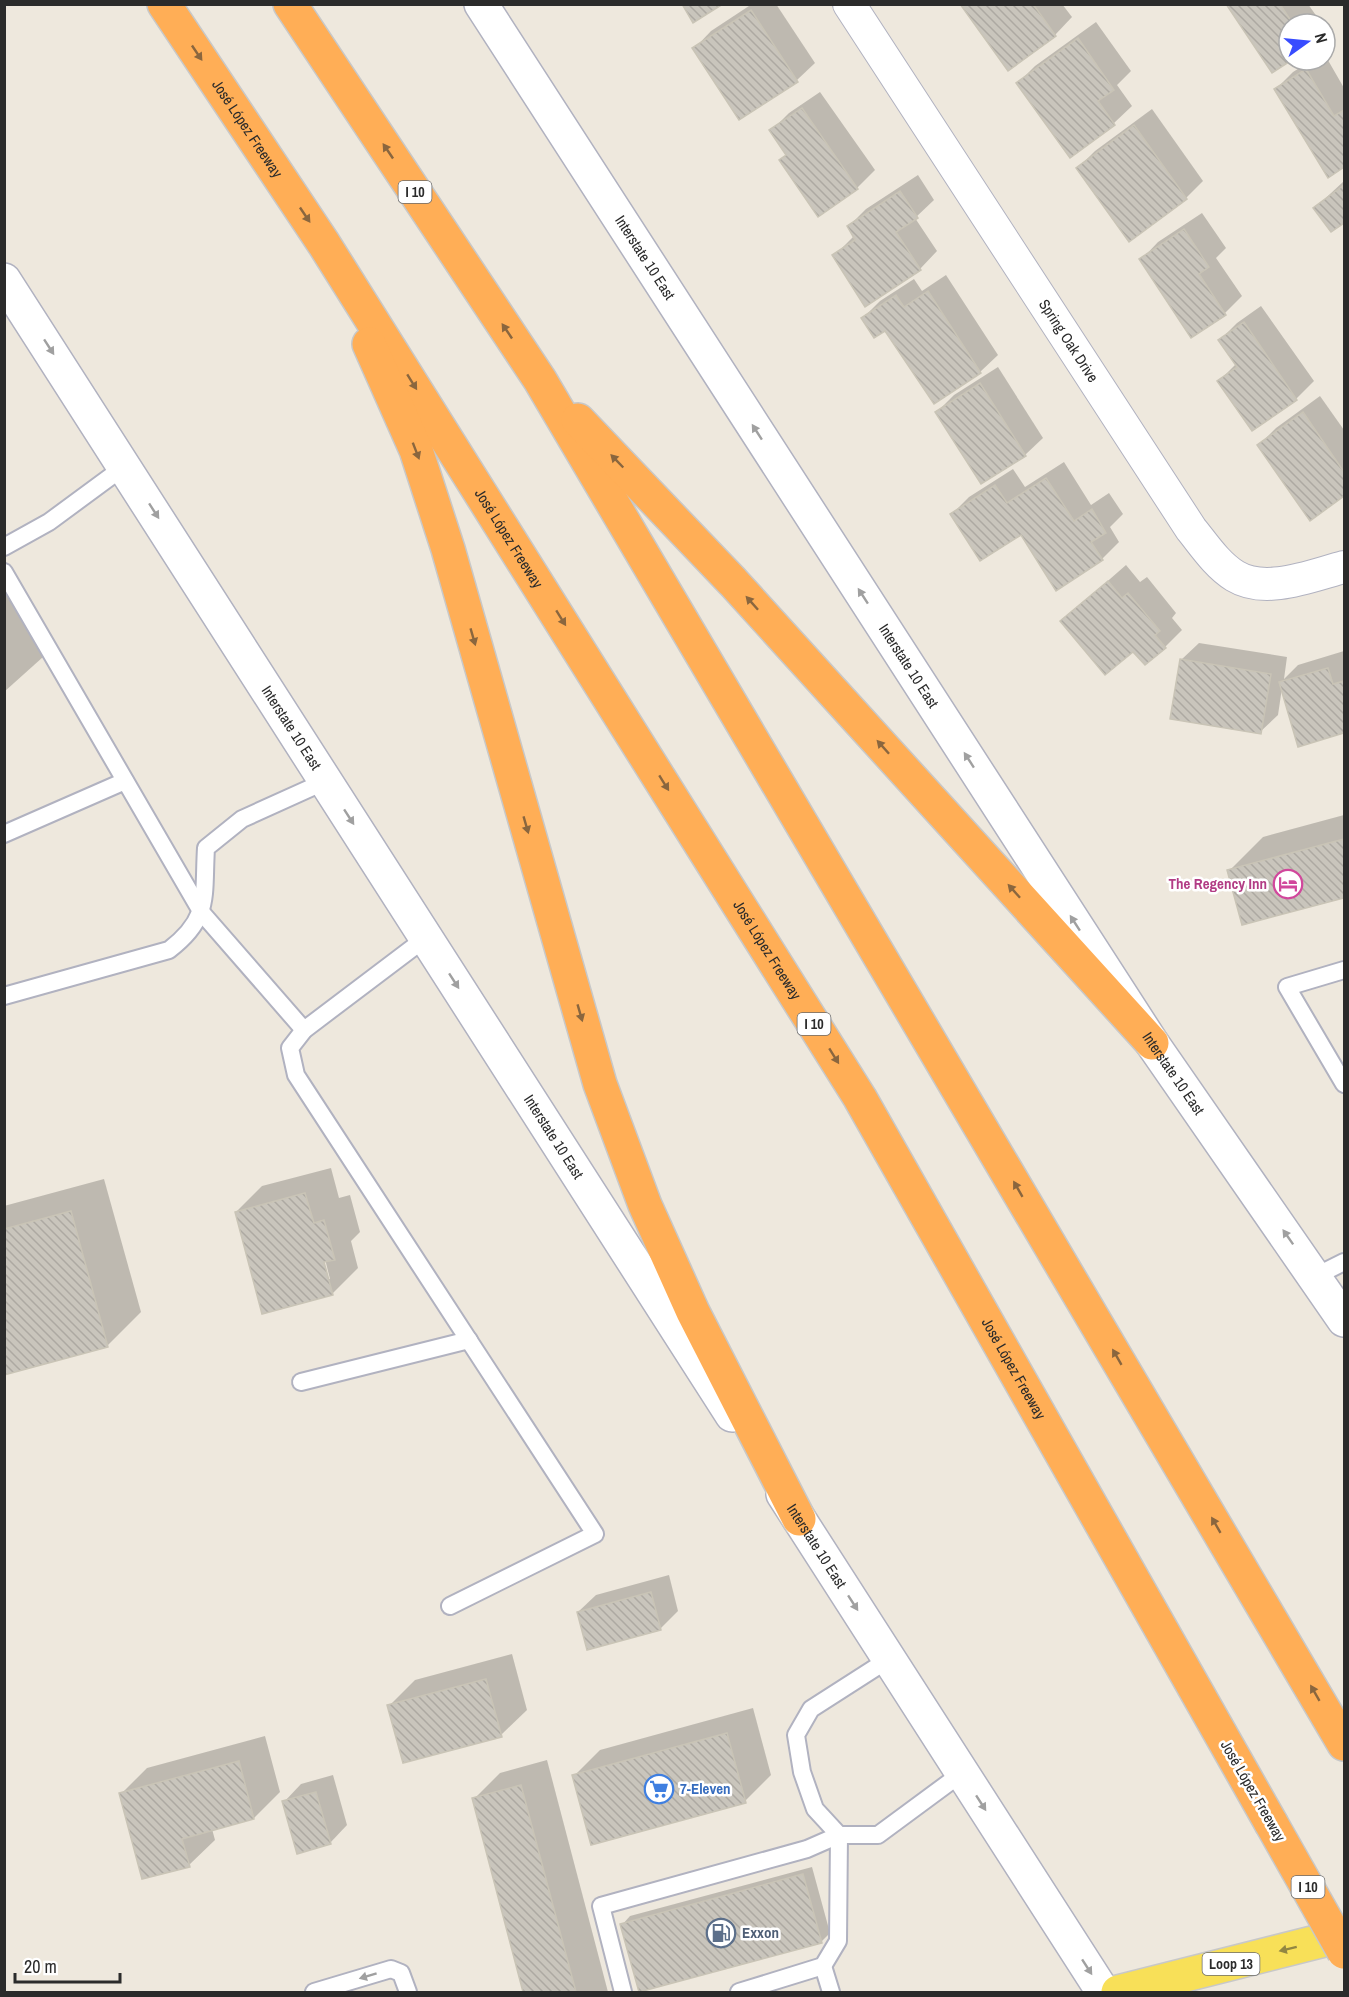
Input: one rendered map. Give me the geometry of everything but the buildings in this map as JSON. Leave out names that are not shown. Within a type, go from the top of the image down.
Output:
[{"type":"highway","name":"José López Freeway","points":[[164,4],[324,244],[860,1098],[1344,1952]]},
{"type":"highway","name":"I 10","points":[[290,4],[540,380],[1344,1744]]},
{"type":"highway","points":[[324,244],[416,450],[448,549],[600,1084],[645,1205],[693,1312],[799,1519]]},
{"type":"highway","points":[[540,380],[733,582],[1152,1043]]},
{"type":"main road","name":"Interstate 10 East","points":[[481,4],[1152,1043],[1316,1276],[1344,1320]]},
{"type":"main road","name":"Interstate 10 East","points":[[4,280],[14,310],[125,466],[1103,1992]]},
{"type":"main road","name":"Loop 13","points":[[1118,1992],[1344,1935]]},
{"type":"street","name":"Spring Oak Drive","points":[[849,4],[1191,529],[1213,556],[1236,577],[1261,583],[1285,583],[1344,567]]},
{"type":"lane","points":[[4,547],[49,522],[125,466]]},
{"type":"lane","points":[[4,572],[202,913],[304,1030]]},
{"type":"lane","points":[[4,834],[125,781]]},
{"type":"lane","points":[[4,996],[170,950],[185,938],[202,913],[206,848],[242,819],[326,782]]},
{"type":"lane","points":[[427,937],[304,1030],[290,1048],[296,1075],[595,1534],[450,1606]]},
{"type":"lane","points":[[1344,970],[1287,987],[1344,1084]]},
{"type":"lane","points":[[1316,1276],[1344,1262]]},
{"type":"lane","points":[[301,1382],[469,1341]]},
{"type":"lane","points":[[739,1992],[823,1966],[838,1941],[839,1835],[815,1809],[802,1772],[795,1735],[811,1709],[889,1659]]},
{"type":"lane","points":[[623,1992],[601,1906],[807,1849],[839,1835],[878,1834],[962,1773]]},
{"type":"lane","points":[[823,1966],[831,1992]]},
{"type":"lane","points":[[314,1992],[391,1969],[401,1973],[408,1992]]},
{"type":"place","name":"The Regency Inn","points":[[1288,884]]},
{"type":"place","name":"7-Eleven","points":[[659,1789]]},
{"type":"place","name":"Exxon","points":[[721,1933]]}]
